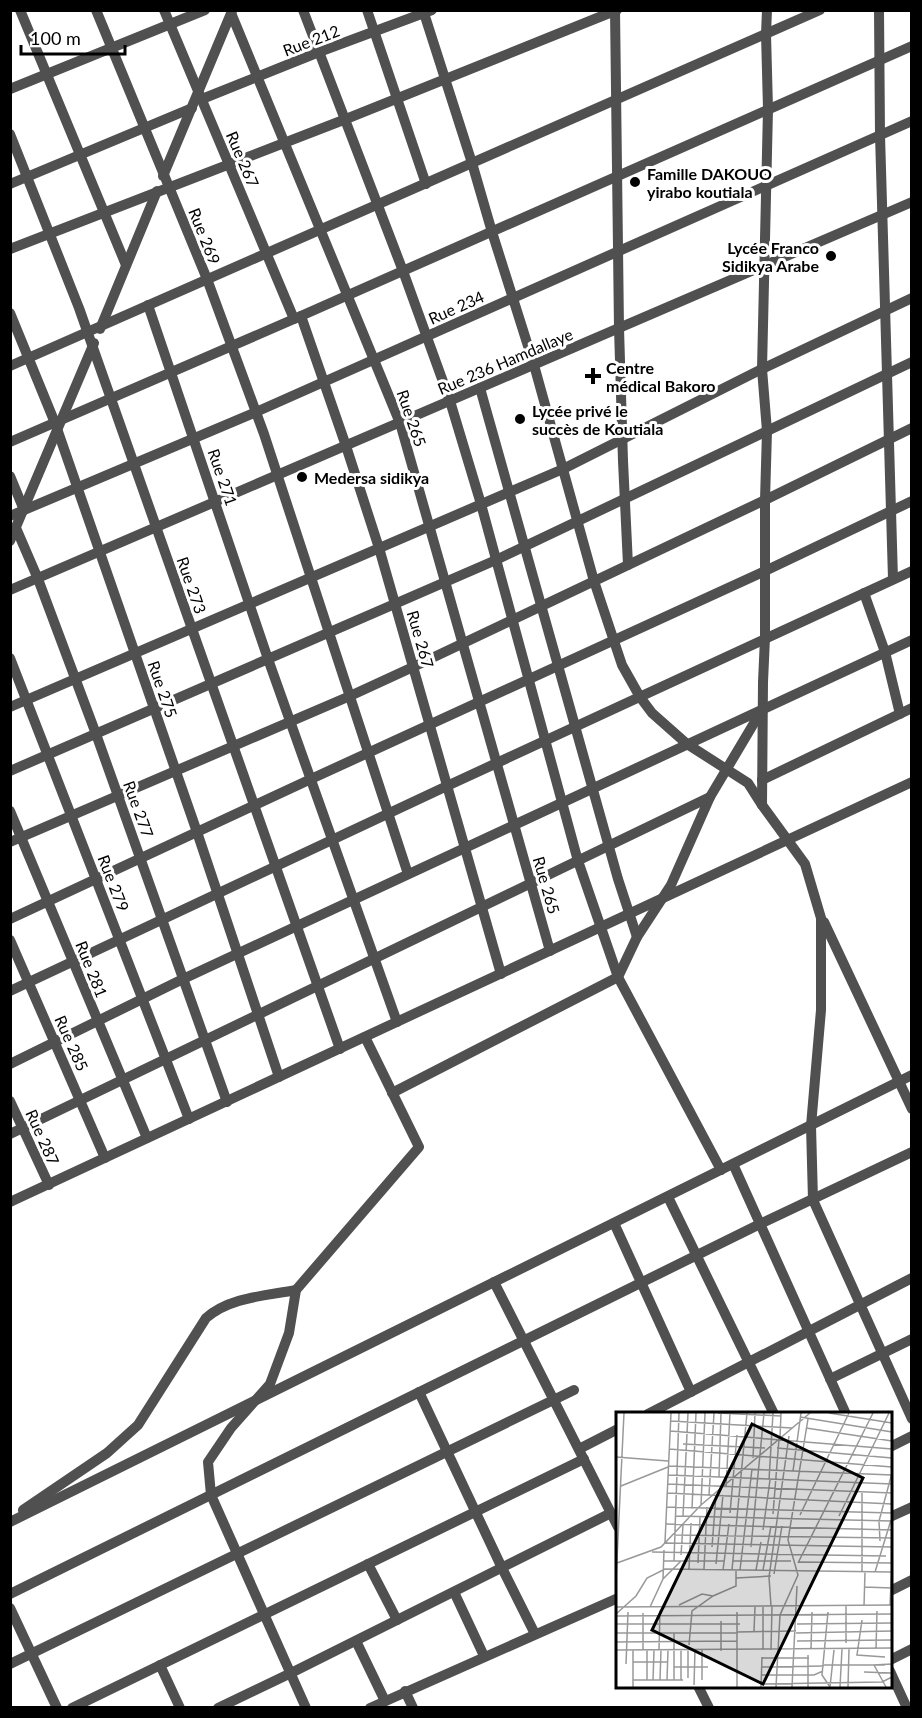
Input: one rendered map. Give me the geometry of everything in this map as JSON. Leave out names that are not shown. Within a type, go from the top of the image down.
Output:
[{"type":"street","points":[[20,10],[126,265]]},
{"type":"street","name":"Rue 269","points":[[96,10],[207,279],[256,412],[408,874]]},
{"type":"street","name":"Rue 267","points":[[164,10],[266,254],[298,318],[324,382],[379,548],[501,974]]},
{"type":"street","points":[[10,88],[205,10]]},
{"type":"street","points":[[303,10],[450,401],[481,504],[579,861],[618,976],[721,1170]]},
{"type":"street","points":[[368,10],[426,184]]},
{"type":"street","points":[[762,805],[767,431],[762,369],[768,109],[767,10]]},
{"type":"street","points":[[10,366],[819,10]]},
{"type":"street","points":[[879,10],[880,135],[893,579]]},
{"type":"street","points":[[10,249],[616,11],[619,328],[622,460],[628,565]]},
{"type":"street","points":[[10,541],[192,108],[200,95],[232,12]]},
{"type":"street","name":"Rue 265","points":[[232,12],[400,423],[550,951]]},
{"type":"street","points":[[426,12],[534,365],[594,581],[622,666],[652,713],[687,744],[748,783],[805,864],[821,918],[912,1109]]},
{"type":"street","name":"Rue 212","points":[[200,95],[258,76],[426,12]]},
{"type":"street","points":[[10,442],[58,424],[912,46]]},
{"type":"street","points":[[10,184],[192,108]]},
{"type":"street","name":"Rue 234","points":[[10,516],[375,360],[912,121]]},
{"type":"street","name":"Rue 273","points":[[10,134],[51,233],[88,332],[340,1049]]},
{"type":"street","name":"Rue 236 Hamdallaye","points":[[10,590],[912,202]]},
{"type":"street","points":[[10,707],[563,469],[762,369],[912,298]]},
{"type":"street","name":"Rue 271","points":[[148,305],[268,659],[397,1022]]},
{"type":"street","name":"Rue 275","points":[[10,313],[58,424],[77,488],[197,832],[279,1077]]},
{"type":"street","points":[[10,771],[525,547],[912,362]]},
{"type":"street","points":[[480,388],[592,788],[637,937]]},
{"type":"street","points":[[10,842],[350,696],[912,428]]},
{"type":"street","points":[[10,476],[24,510]]},
{"type":"street","points":[[10,920],[912,501]]},
{"type":"street","name":"Rue 277","points":[[16,528],[76,679],[227,1102]]},
{"type":"street","points":[[10,991],[912,571]]},
{"type":"street","points":[[864,593],[885,652],[900,714]]},
{"type":"street","points":[[10,1064],[238,953],[912,640]]},
{"type":"street","name":"Rue 279","points":[[10,658],[189,1119]]},
{"type":"street","points":[[392,1094],[618,976],[637,937],[671,885],[710,797],[763,708]]},
{"type":"street","points":[[762,780],[912,708]]},
{"type":"street","points":[[10,1202],[912,782]]},
{"type":"street","points":[[10,1134],[710,797]]},
{"type":"street","name":"Rue 281","points":[[10,811],[147,1138]]},
{"type":"street","points":[[821,918],[821,1010],[810,1126],[813,1200],[912,1419]]},
{"type":"street","name":"Rue 285","points":[[10,940],[105,1158]]},
{"type":"street","points":[[306,1707],[211,1495],[208,1462],[231,1428],[270,1384],[289,1333],[296,1290],[419,1147],[365,1037]]},
{"type":"street","points":[[10,1522],[912,1075]]},
{"type":"street","name":"Rue 287","points":[[10,1101],[49,1185]]},
{"type":"street","points":[[10,1594],[760,1224],[912,1152]]},
{"type":"street","points":[[733,1164],[846,1412]]},
{"type":"street","points":[[668,1197],[774,1412]]},
{"type":"street","points":[[614,1223],[690,1392]]},
{"type":"street","points":[[650,1412],[912,1278]]},
{"type":"street","points":[[494,1282],[616,1523]]},
{"type":"street","points":[[10,1522],[24,1509],[107,1453],[138,1425],[206,1318],[216,1310],[239,1300],[296,1290]]},
{"type":"street","points":[[830,1380],[912,1339]]},
{"type":"street","points":[[10,1664],[574,1390]]},
{"type":"street","points":[[419,1392],[501,1568],[535,1634]]},
{"type":"street","points":[[72,1707],[475,1512],[581,1454],[616,1430]]},
{"type":"street","points":[[892,1447],[912,1437]]},
{"type":"street","points":[[892,1517],[912,1507]]},
{"type":"street","points":[[218,1707],[356,1641],[611,1513]]},
{"type":"street","points":[[368,1564],[398,1620]]},
{"type":"street","points":[[892,1590],[912,1580]]},
{"type":"street","points":[[454,1592],[484,1656]]},
{"type":"street","points":[[370,1707],[616,1599]]},
{"type":"street","points":[[10,1608],[57,1707]]},
{"type":"street","points":[[356,1641],[385,1701]]},
{"type":"street","points":[[892,1659],[912,1649]]},
{"type":"street","points":[[160,1665],[180,1707]]},
{"type":"street","points":[[892,1673],[907,1707]]},
{"type":"street","points":[[699,1688],[709,1707]]},
{"type":"street","points":[[405,1691],[413,1707]]},
{"type":"place","name":"Famille DAKOUO yirabo koutiala","points":[[635,182]]},
{"type":"place","name":"Lycée Franco Sidikya Arabe","points":[[831,256]]},
{"type":"place","name":"Centre médical Bakoro","points":[[593,376]]},
{"type":"place","name":"Lycée privé le succès de Koutiala","points":[[520,419]]},
{"type":"place","name":"Medersa sidikya","points":[[302,477]]}]
